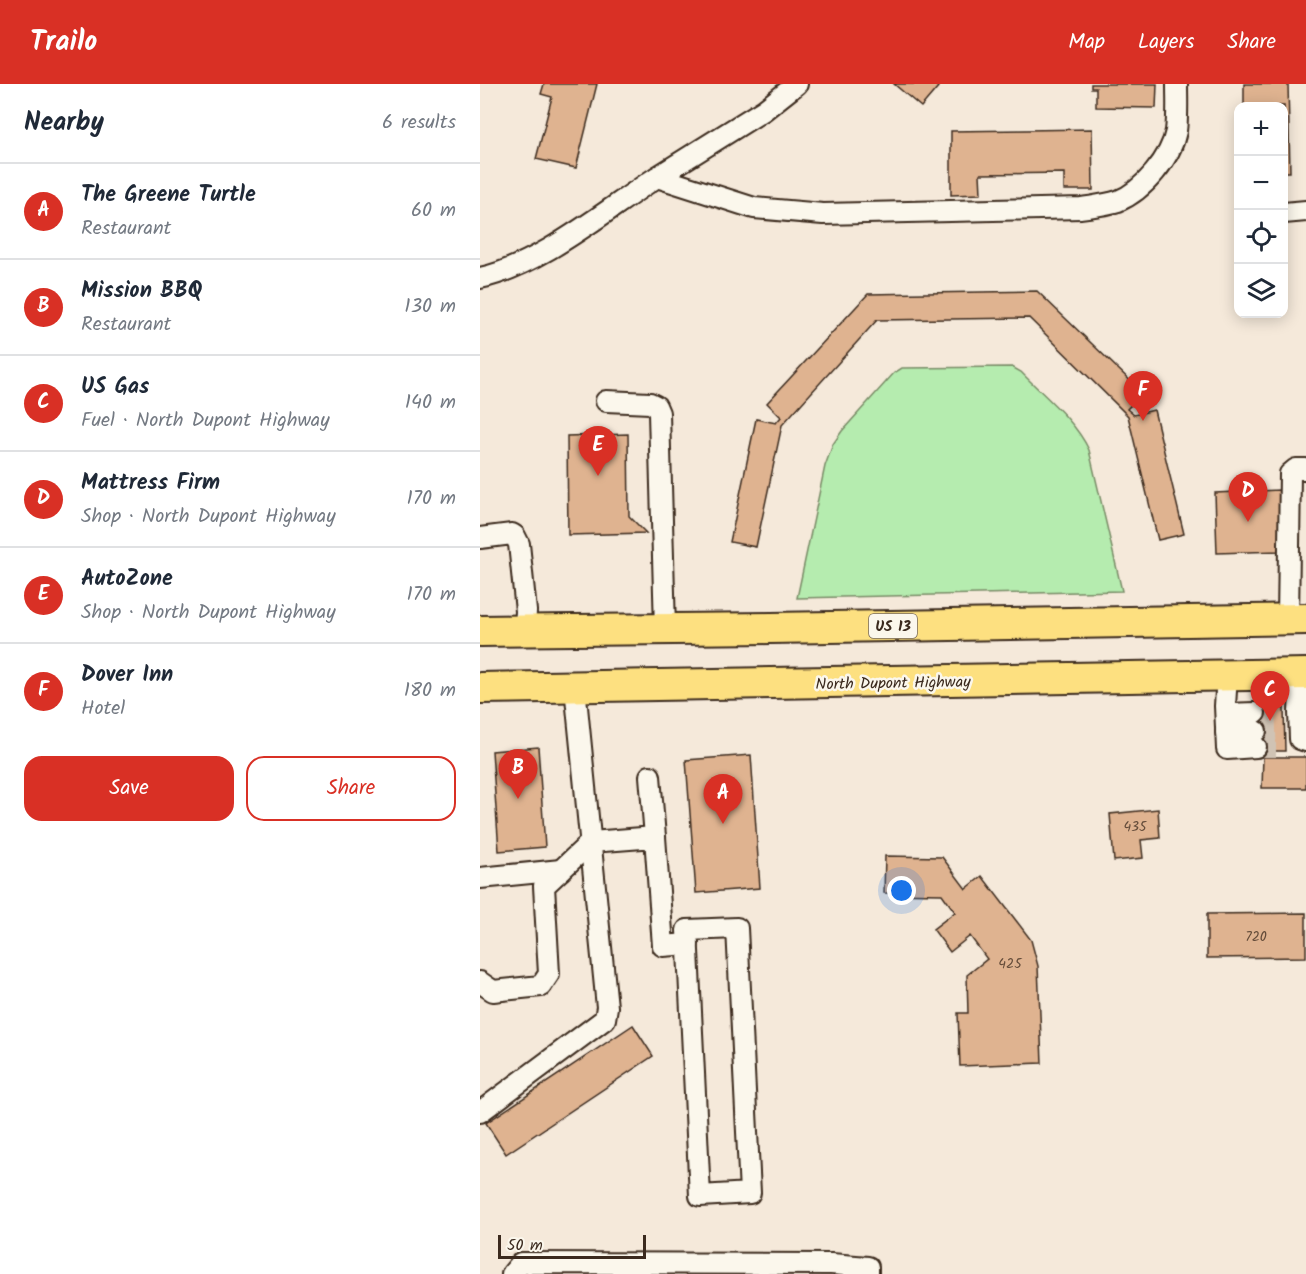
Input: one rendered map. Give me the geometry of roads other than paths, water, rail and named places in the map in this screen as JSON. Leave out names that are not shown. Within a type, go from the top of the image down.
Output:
[{"type":"highway","name":"US 13","points":[[480,631],[1297,619]]},
{"type":"highway","name":"North Dupont Highway","points":[[480,688],[1304,675]]},
{"type":"street","points":[[480,278],[511,269],[537,256],[764,110],[797,84]]},
{"type":"street","points":[[657,177],[754,208],[796,213],[1099,206],[1119,201],[1136,190],[1167,155],[1176,133],[1177,84]]},
{"type":"street","points":[[1288,213],[1306,211]]},
{"type":"street","points":[[606,400],[650,403],[656,406],[659,413],[664,629]]},
{"type":"street","points":[[1297,619],[1290,474],[1296,469],[1306,469]]},
{"type":"street","points":[[480,538],[512,534],[519,544],[526,611],[525,630]]},
{"type":"street","points":[[1226,723],[1256,730],[1227,749],[1226,723],[1227,675]]},
{"type":"street","points":[[1294,730],[1304,675]]},
{"type":"street","points":[[480,1112],[605,1019],[608,1007],[575,687]]},
{"type":"street","points":[[650,776],[663,946],[688,944]]},
{"type":"street","points":[[480,982],[493,991],[541,986],[549,974],[544,886],[591,842],[655,837]]},
{"type":"street","points":[[480,878],[561,870]]},
{"type":"street","points":[[737,928],[750,1193],[700,1196],[688,944],[687,930],[737,928]]},
{"type":"street","points":[[512,1274],[521,1263],[543,1263],[831,1264],[868,1267],[868,1274]]},
{"type":"tunnel","points":[[1255,713],[1285,712]]},
{"type":"tunnel","points":[[1256,731],[1285,730]]},
{"type":"tunnel","points":[[1256,747],[1285,747]]},
{"type":"place","name":"Dover Inn","points":[[1143,421]]},
{"type":"place","name":"AutoZone","points":[[598,476]]},
{"type":"place","name":"Mattress Firm","points":[[1248,522]]},
{"type":"place","name":"US Gas","points":[[1270,721]]},
{"type":"place","name":"Mission BBQ","points":[[518,799]]},
{"type":"place","name":"The Greene Turtle","points":[[723,824]]}]
